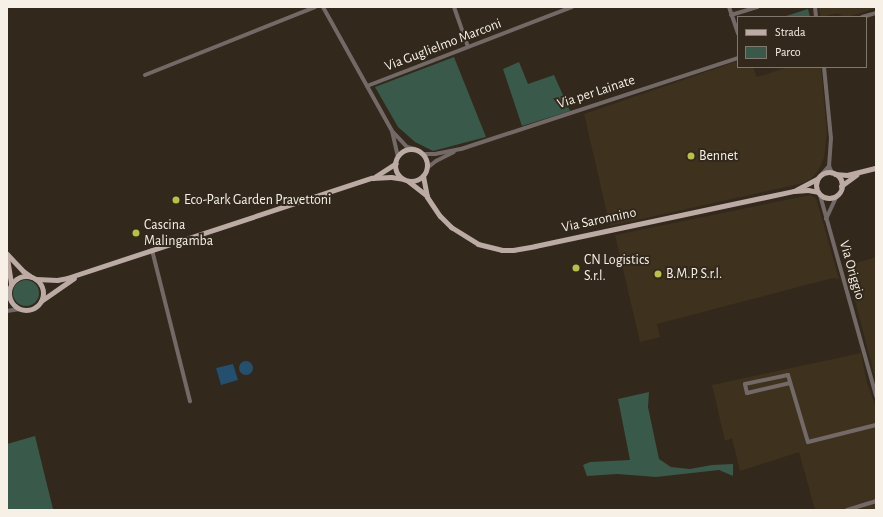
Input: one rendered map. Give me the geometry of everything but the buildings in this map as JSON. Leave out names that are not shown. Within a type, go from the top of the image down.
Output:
[{"type":"main road","points":[[372,178],[390,177],[405,180],[416,181],[423,176],[427,168],[427,163],[423,154],[415,150],[405,150],[398,157],[396,163],[397,172],[405,180]]},
{"type":"main road","points":[[9,288],[20,277],[57,280],[82,273],[372,178],[396,163]]},
{"type":"main road","points":[[862,171],[851,177],[841,186],[837,195],[827,198],[819,194],[816,183],[817,179],[822,174],[847,175],[862,171],[876,168]]},
{"type":"main road","points":[[834,174],[841,182],[841,186]]},
{"type":"main road","name":"Via Saronnino","points":[[423,176],[428,196],[440,216],[465,237],[491,249],[513,250],[794,191],[808,190],[819,194]]},
{"type":"main road","name":"Via Saronnino","points":[[794,191],[817,179]]},
{"type":"main road","name":"Via Saronnino","points":[[405,180],[428,196]]},
{"type":"main road","points":[[7,254],[23,271],[34,278],[43,292],[40,301]]},
{"type":"main road","points":[[7,258],[9,294],[12,303],[20,309],[32,309],[40,301],[82,273]]},
{"type":"street","points":[[145,75],[315,7]]},
{"type":"street","points":[[323,7],[392,131],[407,147],[415,150]]},
{"type":"street","points":[[454,7],[468,47]]},
{"type":"street","name":"Via Guglielmo Marconi","points":[[367,86],[569,7]]},
{"type":"street","points":[[728,7],[737,30]]},
{"type":"street","points":[[731,14],[758,7]]},
{"type":"street","points":[[814,7],[816,16]]},
{"type":"street","points":[[865,16],[876,12]]},
{"type":"street","name":"Via per Lainate","points":[[423,154],[435,154],[461,149],[737,58]]},
{"type":"street","points":[[824,68],[831,138],[829,166],[834,174]]},
{"type":"street","points":[[392,131],[398,157]]},
{"type":"street","name":"Via per Lainate","points":[[427,168],[436,161],[461,149]]},
{"type":"street","points":[[822,174],[829,166]]},
{"type":"street","name":"Via Origgio","points":[[819,194],[876,396]]},
{"type":"street","points":[[826,220],[837,195]]},
{"type":"street","points":[[152,250],[190,401]]},
{"type":"street","points":[[7,311],[20,309]]},
{"type":"street","points":[[790,383],[747,393],[745,384],[788,375],[808,442],[876,425]]},
{"type":"street","points":[[847,510],[876,501]]},
{"type":"shaded area","points":[[818,7],[876,7],[851,16],[842,16],[838,13],[821,16]]},
{"type":"shaded area","points":[[737,61],[737,68],[753,68],[757,77],[785,68],[821,68],[827,133],[824,158],[818,171],[811,179],[804,183],[610,226],[584,114]]},
{"type":"shaded area","points":[[810,195],[816,198],[839,279],[833,278],[657,324],[660,337],[640,342],[615,235]]},
{"type":"shaded area","points":[[876,257],[876,381],[846,266]]},
{"type":"shaded area","points":[[861,353],[867,383],[876,407],[876,510],[815,510],[799,452],[740,471],[732,438],[725,441],[712,385]]},
{"type":"green space","points":[[808,9],[810,16],[786,16]]},
{"type":"green space","points":[[454,57],[486,137],[433,151],[415,142],[398,127],[375,87]]},
{"type":"green space","points":[[519,62],[528,84],[554,75],[570,111],[522,126],[503,69]]},
{"type":"green space","points":[[26,280],[35,284],[39,293],[35,302],[26,306],[17,302],[13,293],[17,284]]},
{"type":"green space","points":[[649,392],[648,407],[659,459],[671,467],[690,469],[712,465],[733,464],[733,476],[719,470],[656,477],[617,474],[587,476],[583,465],[590,462],[630,460],[618,399]]},
{"type":"green space","points":[[35,436],[53,509],[7,510],[7,444]]},
{"type":"water","points":[[243,361],[249,361],[253,365],[253,371],[249,375],[243,375],[239,371],[239,365]]},
{"type":"water","points":[[233,364],[238,380],[221,385],[216,368]]},
{"type":"place","name":"Bennet","points":[[691,156]]},
{"type":"place","name":"Eco-Park Garden Pravettoni","points":[[176,200]]},
{"type":"place","name":"Cascina Malingamba","points":[[136,233]]},
{"type":"place","name":"CN Logistics S.r.l.","points":[[576,268]]},
{"type":"place","name":"B.M.P. S.r.l.","points":[[658,274]]}]
